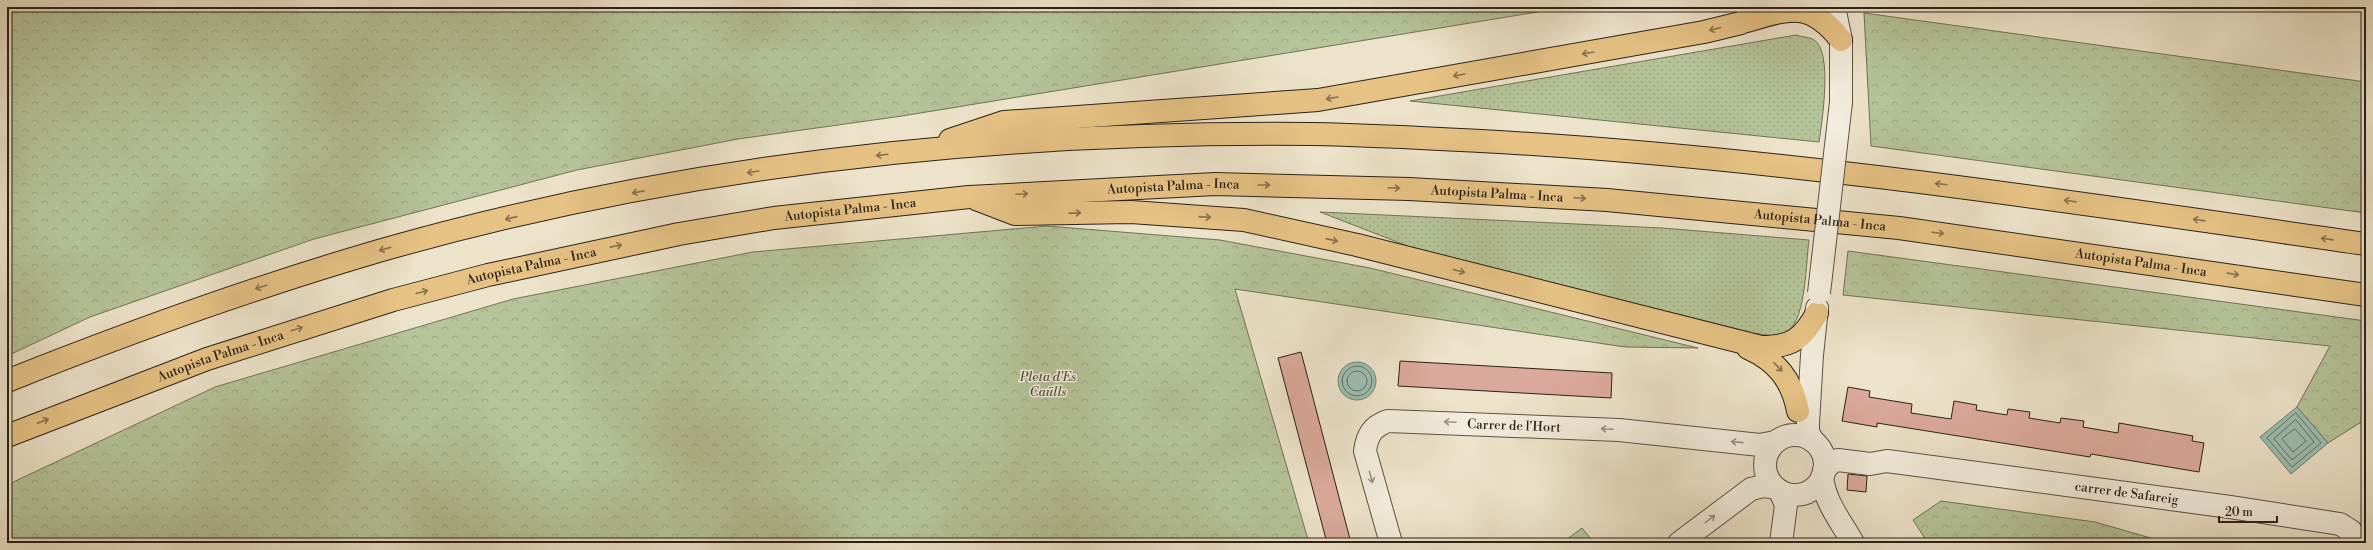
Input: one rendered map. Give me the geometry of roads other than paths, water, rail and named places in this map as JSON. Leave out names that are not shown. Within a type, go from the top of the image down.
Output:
[{"type":"highway","points":[[1741,22],[1762,7]]},
{"type":"highway","points":[[921,150],[1004,122],[1318,100],[1689,35],[1786,10],[1797,10],[1819,16],[1828,23],[1841,40]]},
{"type":"highway","points":[[7,381],[200,307],[387,249],[482,224],[677,184],[815,163],[921,150],[1118,137],[1293,134],[1414,138],[1596,148],[1709,157],[1987,190],[2366,244]]},
{"type":"highway","name":"Autopista Palma - Inca","points":[[7,436],[207,358],[393,300],[488,275],[655,238],[767,219],[872,206],[969,197],[1215,184],[1394,188],[1607,200],[1899,228],[2366,294]]},
{"type":"highway","points":[[969,197],[1015,214],[1131,212],[1244,220],[1357,245],[1732,341],[1761,347],[1781,347],[1802,334],[1818,303]]},
{"type":"highway","points":[[1732,341],[1756,352],[1781,370],[1795,394],[1798,411]]},
{"type":"street","points":[[1792,543],[1796,511],[1815,483],[1823,454],[1808,432],[1808,423],[1812,355],[1841,102],[1841,40],[1834,7]]},
{"type":"street","points":[[1781,543],[1786,505],[1778,490],[1770,483],[1765,469],[1767,454],[1793,425],[1812,355]]},
{"type":"street","name":"Carrer de l'Hort","points":[[1390,543],[1365,451],[1368,436],[1372,430],[1379,424],[1388,421],[1619,430],[1760,445],[1779,440]]},
{"type":"street","points":[[1779,440],[1798,435],[1814,442]]},
{"type":"street","name":"carrer de Safareig","points":[[1814,442],[1827,448],[1872,454],[1887,461],[2324,521],[2346,527],[2351,531],[2358,543]]},
{"type":"street","name":"carrer de Safareig","points":[[1815,483],[1832,462],[1838,460],[1870,464],[1887,461]]},
{"type":"street","points":[[1679,543],[1757,486],[1778,490],[1792,495],[1815,483]]},
{"type":"street","points":[[1815,483],[1854,543]]},
{"type":"water","points":[[1353,362],[1361,362],[1371,367],[1375,374],[1375,388],[1371,395],[1361,400],[1353,400],[1343,395],[1341,392],[1338,385],[1338,377],[1343,367],[1346,365]]},
{"type":"water","points":[[2297,407],[2328,443],[2291,474],[2260,437]]},
{"type":"park label","name":"Pleta d'Es Caülls","points":[[1048,384]]}]
